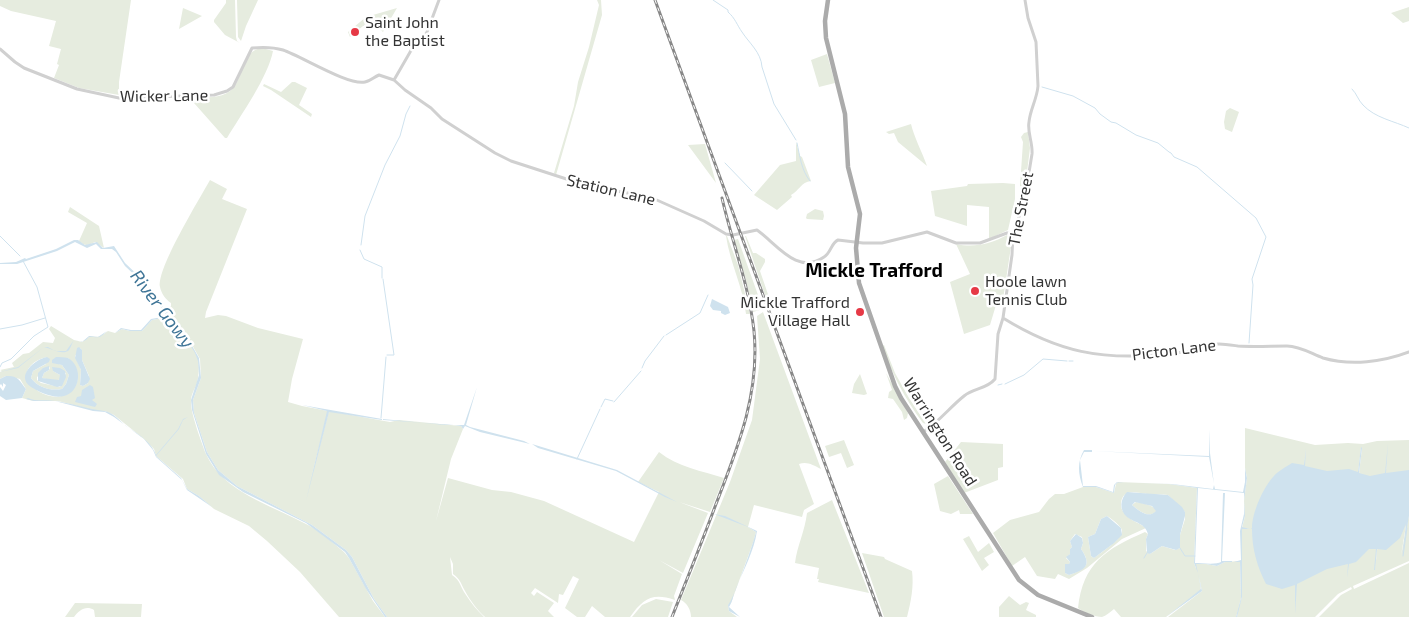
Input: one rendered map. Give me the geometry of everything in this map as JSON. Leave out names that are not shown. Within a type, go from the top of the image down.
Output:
[{"type":"main road","name":"Warrington Road","points":[[828,0],[825,21],[826,38],[846,114],[848,167],[860,214],[857,243],[859,283],[882,351],[901,398],[1019,580],[1038,595],[1092,617]]},
{"type":"street","points":[[394,80],[413,47],[422,40],[427,32],[439,0]]},
{"type":"street","name":"The Street","points":[[923,432],[964,396],[973,390],[986,387],[995,379],[998,334],[1003,318],[1012,256],[1013,233],[1024,203],[1032,148],[1028,123],[1038,94],[1036,42],[1028,18],[1025,0]]},
{"type":"street","name":"Wicker Lane","points":[[0,49],[24,68],[77,89],[119,98],[188,97],[214,95],[227,91],[232,87],[252,48],[266,47],[282,50],[358,82],[365,83],[378,74],[394,80]]},
{"type":"street","name":"Station Lane","points":[[394,80],[442,118],[495,153],[552,176],[600,189],[650,197],[704,221],[726,234],[733,235],[757,230],[792,259],[799,261],[810,263],[820,260],[830,252],[837,240],[857,243]]},
{"type":"street","points":[[857,243],[882,243],[927,232],[956,243],[980,243],[1007,233],[1013,233]]},
{"type":"street","name":"Picton Lane","points":[[1003,318],[1022,330],[1056,345],[1083,353],[1110,356],[1167,354],[1220,344],[1235,346],[1290,346],[1341,362],[1364,362],[1409,352]]},
{"type":"shaded area","points":[[0,0],[131,0],[119,82],[119,95],[79,88],[54,78],[59,65],[57,64],[61,49],[49,46],[56,21],[11,11],[0,6]]},
{"type":"shaded area","points":[[226,0],[235,0],[236,37],[240,43],[225,35],[214,22]]},
{"type":"shaded area","points":[[237,0],[258,0],[241,41],[238,37]]},
{"type":"shaded area","points":[[597,0],[601,0],[602,15],[556,175],[554,173],[574,106],[578,82],[599,5]]},
{"type":"shaded area","points":[[1409,7],[1409,21],[1403,23],[1391,13]]},
{"type":"shaded area","points":[[183,8],[202,16],[179,29]]},
{"type":"shaded area","points":[[397,8],[383,32],[373,24],[363,26],[350,37],[348,32],[366,17]]},
{"type":"shaded area","points":[[262,48],[273,51],[266,72],[227,138],[225,138],[194,103],[194,99],[226,94],[230,91],[235,86],[250,54]]},
{"type":"shaded area","points":[[827,54],[835,83],[819,87],[811,60]]},
{"type":"shaded area","points":[[292,82],[307,88],[299,105],[312,114],[311,117],[263,86],[264,84],[281,92]]},
{"type":"shaded area","points":[[1230,108],[1239,112],[1232,132],[1225,129],[1224,122],[1226,111]]},
{"type":"shaded area","points":[[911,124],[927,166],[898,142],[894,133],[889,134],[886,132]]},
{"type":"shaded area","points":[[1028,132],[1030,148],[1025,188],[1020,186],[1023,142],[1021,137],[1024,133]]},
{"type":"shaded area","points":[[796,142],[811,181],[802,185],[777,210],[754,195],[780,165],[796,161]]},
{"type":"shaded area","points":[[705,144],[716,183],[688,145]]},
{"type":"shaded area","points":[[210,180],[227,189],[222,199],[247,209],[205,318],[218,315],[226,316],[258,328],[303,339],[288,402],[328,411],[311,479],[329,411],[390,422],[399,420],[461,426],[463,429],[451,459],[436,521],[448,478],[544,501],[634,542],[659,492],[638,482],[659,452],[682,465],[724,478],[710,512],[679,502],[708,513],[683,573],[659,560],[682,574],[674,596],[675,600],[654,597],[639,606],[630,617],[605,617],[592,606],[585,617],[577,617],[565,608],[579,579],[573,576],[563,595],[559,594],[558,603],[535,588],[531,593],[534,596],[537,592],[554,603],[548,611],[554,617],[485,617],[474,605],[459,580],[453,574],[453,564],[450,557],[452,575],[459,582],[472,604],[484,617],[387,617],[374,599],[352,557],[346,550],[312,525],[237,486],[218,470],[207,452],[194,413],[193,400],[201,378],[200,359],[183,329],[166,311],[171,306],[171,303],[161,292],[160,287],[165,265],[172,250]]},
{"type":"shaded area","points":[[968,184],[1015,184],[1015,199],[1008,230],[989,239],[989,207],[967,205],[967,226],[935,216],[931,191],[967,186]]},
{"type":"shaded area","points":[[70,207],[99,226],[104,248],[95,242],[86,245],[79,241],[87,223],[68,212]]},
{"type":"shaded area","points":[[815,209],[823,211],[823,220],[806,218],[807,214]]},
{"type":"shaded area","name":"Hoole lawn Tennis Club","points":[[1007,235],[1012,240],[1002,306],[996,305],[990,325],[964,334],[950,282],[970,274],[956,244],[969,246],[982,244],[995,241]]},
{"type":"shaded area","points":[[726,236],[738,265],[750,314],[746,314]]},
{"type":"shaded area","points":[[745,236],[753,253],[765,259],[760,271],[772,306],[769,307]]},
{"type":"shaded area","points":[[738,239],[763,309],[753,312],[734,240]]},
{"type":"shaded area","points":[[763,312],[821,469],[807,463],[799,464],[814,504],[804,510],[802,517],[754,505],[748,527],[756,532],[754,540],[731,603],[728,605],[729,611],[737,617],[691,617],[688,607],[681,600],[730,482],[752,420],[760,359],[757,316]]},
{"type":"shaded area","points":[[167,317],[171,319],[185,335],[196,354],[199,373],[191,400],[191,408],[204,449],[214,467],[236,488],[310,526],[344,552],[373,601],[385,617],[339,617],[300,572],[267,541],[249,526],[214,509],[199,496],[187,489],[183,479],[156,456],[154,449],[114,415],[105,411],[97,411],[58,401],[33,401],[22,398],[26,389],[20,379],[6,376],[0,379],[0,372],[2,371],[0,370],[14,367],[12,363],[23,354],[29,353],[43,342],[53,343],[55,338],[49,329],[51,326],[74,340],[82,342],[90,336],[100,336],[108,331],[115,333],[122,329],[142,331],[152,320]],"holes":[[[81,348],[82,360],[89,376],[88,383],[83,386],[80,385],[81,370],[75,356]],[[47,357],[46,364],[33,371],[31,378],[45,388],[62,389],[69,375],[62,365],[52,362],[68,358],[75,368],[78,377],[72,391],[57,397],[48,396],[34,388],[26,375],[27,371],[36,361]],[[50,367],[42,378],[57,381],[60,379],[60,375],[53,371],[66,373],[60,387],[41,383],[37,380],[37,377]]]},
{"type":"shaded area","points":[[884,345],[895,373],[926,424],[923,423],[910,405],[886,356],[882,346]]},
{"type":"shaded area","points":[[886,373],[908,413],[907,418],[904,420],[902,412],[893,399],[888,398],[889,392],[892,390]]},
{"type":"shaded area","points":[[860,374],[867,394],[864,395],[852,393],[854,384]]},
{"type":"shaded area","points":[[1245,428],[1315,445],[1363,444],[1377,441],[1409,440],[1409,506],[1398,508],[1409,507],[1401,556],[1409,515],[1409,561],[1353,586],[1354,589],[1409,563],[1409,617],[1319,617],[1341,595],[1352,589],[1351,587],[1338,594],[1315,617],[1237,617],[1242,597],[1242,529],[1250,529],[1242,528],[1245,516],[1244,501],[1247,478],[1245,468]],"holes":[[[1306,448],[1299,524],[1303,524],[1299,525],[1298,534],[1295,614],[1298,526],[1271,529],[1298,524]],[[1361,448],[1362,448],[1354,516],[1380,511],[1387,461],[1381,511],[1396,509],[1381,512],[1375,570],[1380,512],[1355,517],[1349,554],[1353,517],[1340,518],[1353,515]]]},
{"type":"shaded area","points":[[844,440],[854,465],[847,468],[841,453],[829,457],[825,446]]},
{"type":"shaded area","points":[[961,442],[1003,444],[1003,467],[998,468],[998,480],[964,493],[945,462]]},
{"type":"shaded area","points":[[948,476],[973,514],[960,514],[959,510],[951,514],[940,511],[934,484]]},
{"type":"shaded area","points":[[1118,482],[1169,484],[1197,488],[1194,563],[1196,568],[1196,564],[1217,566],[1225,562],[1240,561],[1241,598],[1236,617],[1168,617],[1202,591],[1199,577],[1201,590],[1166,617],[1121,617],[1114,609],[1105,616],[1099,617],[1078,608],[1085,580],[1091,569],[1108,552],[1119,545],[1145,532],[1148,534],[1146,551],[1150,554],[1162,546],[1175,550],[1180,548],[1180,535],[1185,512],[1168,495],[1127,493],[1122,499],[1121,508],[1123,512],[1130,519],[1146,528],[1122,539],[1087,568],[1069,579],[1058,574],[1055,579],[1037,576],[1025,557],[1012,566],[993,533],[1010,520],[1039,512],[1055,494],[1064,494],[1083,487],[1096,487],[1114,493]],"holes":[[[1107,516],[1118,524],[1122,530],[1116,541],[1094,558],[1091,556],[1088,537],[1095,534],[1101,519]],[[1075,534],[1082,537],[1081,549],[1087,563],[1080,571],[1069,575],[1065,573],[1065,564],[1069,565],[1070,562],[1066,558],[1070,554],[1072,547],[1070,541]]]},
{"type":"shaded area","points":[[832,500],[869,593],[818,582],[819,568],[795,563],[807,513]]},
{"type":"shaded area","points":[[1136,502],[1151,506],[1157,511],[1151,514],[1144,513],[1132,505]]},
{"type":"shaded area","points":[[969,536],[978,552],[989,543],[994,552],[984,558],[989,565],[982,571],[963,539]]},
{"type":"shaded area","points":[[862,553],[884,557],[912,571],[912,594],[907,617],[884,617]]},
{"type":"shaded area","points":[[1009,596],[1020,605],[1026,602],[1029,603],[1026,610],[1036,615],[1036,617],[999,617],[999,607]]},
{"type":"shaded area","points":[[656,599],[673,602],[668,617],[632,617],[642,605]]},
{"type":"shaded area","points":[[75,603],[142,604],[141,617],[95,617],[94,610],[85,608],[80,610],[74,617],[65,617]]},
{"type":"water","points":[[74,240],[78,240],[85,245],[97,242],[103,248],[114,246],[125,263],[145,282],[166,311],[179,323],[199,358],[201,378],[193,400],[194,413],[207,452],[218,470],[237,486],[312,525],[346,550],[352,557],[374,599],[387,617],[385,617],[366,589],[345,552],[306,523],[243,492],[219,475],[206,454],[192,410],[191,400],[199,375],[198,361],[180,328],[172,318],[152,320],[142,331],[130,331],[122,329],[115,333],[121,328],[141,330],[151,319],[167,316],[145,285],[125,266],[112,249],[101,249],[96,244],[87,248],[75,242],[57,251],[17,264],[0,263],[26,259],[56,249]]},
{"type":"water","points":[[712,299],[728,307],[730,313],[725,315],[721,311],[713,310],[710,306]]},
{"type":"water","points":[[74,340],[68,351],[62,352],[56,351],[66,351]]},
{"type":"water","points":[[44,347],[18,368],[0,372],[18,367]]},
{"type":"water","points":[[79,347],[82,350],[82,360],[90,379],[83,386],[80,385],[81,370],[75,358],[77,348]]},
{"type":"water","points":[[47,357],[50,359],[49,362],[33,371],[31,378],[45,388],[62,389],[69,375],[62,365],[52,363],[52,360],[56,357],[68,358],[73,362],[78,372],[77,384],[70,394],[60,397],[51,396],[34,389],[27,383],[25,378],[28,369],[32,364]]},
{"type":"water","points":[[49,366],[49,370],[44,373],[42,378],[59,380],[60,375],[53,371],[52,367],[60,368],[65,371],[66,377],[62,386],[57,387],[38,381],[38,373],[43,368]]},
{"type":"water","points":[[6,376],[16,378],[22,383],[26,389],[22,398],[6,400],[0,396],[0,387],[3,391],[6,385],[3,383],[3,387],[0,385],[0,379]]},
{"type":"water","points":[[90,385],[93,387],[95,398],[92,400],[97,404],[95,407],[75,402],[77,397],[81,396],[82,390]]},
{"type":"water","points":[[477,387],[466,425],[530,444],[480,432],[465,426],[463,429],[461,426],[454,425],[464,425]]},
{"type":"water","points":[[26,399],[55,401],[34,401]]},
{"type":"water","points":[[55,401],[108,412],[126,426],[105,412],[93,411]]},
{"type":"water","points":[[302,405],[382,419],[329,412],[306,501],[327,411]]},
{"type":"water","points":[[188,417],[183,420],[179,429],[156,456],[181,478],[187,489],[212,507],[187,490],[182,480],[156,457],[144,439],[129,428],[141,436],[149,443],[156,455],[178,429],[183,419]]},
{"type":"water","points":[[383,419],[421,423],[383,420]]},
{"type":"water","points":[[1210,429],[1210,453],[1214,484],[1209,457],[1093,451],[1209,456]]},
{"type":"water","points":[[1388,443],[1386,473],[1409,470],[1409,516],[1402,557],[1406,524],[1400,538],[1386,550],[1377,549],[1375,570],[1376,549],[1369,549],[1356,562],[1349,564],[1347,578],[1348,564],[1327,569],[1297,584],[1295,614],[1295,585],[1282,589],[1266,584],[1260,571],[1253,544],[1252,522],[1256,508],[1269,482],[1275,475],[1292,463],[1304,465],[1306,448],[1305,466],[1327,471],[1349,469],[1358,472],[1361,447],[1359,473],[1370,476],[1385,473]]},
{"type":"water","points":[[532,444],[617,470],[677,502],[616,471],[538,448]]},
{"type":"water","points":[[1084,450],[1092,450],[1092,452],[1084,452],[1080,460],[1083,486],[1096,486],[1113,492],[1114,485],[1118,482],[1115,485],[1114,493],[1096,487],[1083,487],[1079,464],[1080,459]]},
{"type":"water","points":[[1245,468],[1247,478],[1244,501],[1244,493],[1198,488],[1195,563],[1212,564],[1221,562],[1223,493],[1225,493],[1222,561],[1232,562],[1225,562],[1217,566],[1196,564],[1198,573],[1194,563],[1197,488],[1131,482],[1213,489],[1214,485],[1215,489],[1243,492]]},
{"type":"water","points":[[1127,492],[1168,495],[1182,507],[1185,516],[1180,535],[1180,548],[1176,550],[1162,546],[1150,554],[1147,553],[1147,530],[1124,514],[1121,504]],"holes":[[[1135,502],[1152,506],[1156,511],[1147,514],[1132,505]]]},
{"type":"water","points":[[1244,501],[1245,516],[1242,527],[1250,529],[1242,529],[1242,597],[1236,617],[1241,598],[1240,562],[1234,562],[1241,560],[1240,531],[1244,514]]},
{"type":"water","points":[[714,514],[725,516],[757,531],[751,553],[740,578],[756,532]]},
{"type":"water","points":[[1107,516],[1121,528],[1122,535],[1094,558],[1091,556],[1088,537],[1095,534],[1101,519]]},
{"type":"water","points":[[1076,534],[1082,538],[1081,549],[1087,563],[1080,571],[1069,575],[1065,573],[1065,564],[1070,562],[1066,557],[1070,554],[1072,547],[1070,541]]},
{"type":"water","points":[[1198,573],[1202,591],[1166,617],[1201,589]]},
{"type":"water","points":[[734,594],[729,607],[740,617],[729,611],[728,605]]},
{"type":"waterway","points":[[713,0],[728,10],[757,52],[774,104],[796,140]]},
{"type":"waterway","points":[[1042,87],[1073,96],[1095,108],[1111,122],[1136,135],[1158,143],[1174,157],[1197,167],[1256,218],[1266,237],[1252,279],[1249,343]]},
{"type":"waterway","points":[[1352,89],[1361,103],[1373,113],[1409,128]]},
{"type":"waterway","points":[[361,245],[365,216],[385,165],[400,136],[410,106]]},
{"type":"waterway","points":[[797,143],[803,168],[810,181]]},
{"type":"waterway","points":[[725,163],[752,191]]},
{"type":"waterway","points":[[0,236],[20,256]]},
{"type":"waterway","points":[[360,250],[364,259],[382,267],[382,278]]},
{"type":"waterway","points":[[0,367],[2,363],[11,359],[34,336],[48,327],[37,287],[23,261]]},
{"type":"waterway","points":[[383,279],[394,355],[387,355]]},
{"type":"waterway","points":[[666,335],[700,313],[708,295]]},
{"type":"waterway","points":[[0,329],[45,318]]},
{"type":"waterway","points":[[642,368],[664,336]]},
{"type":"waterway","points":[[381,418],[386,357]]},
{"type":"waterway","points":[[1005,384],[1024,375],[1043,359],[1067,361]]},
{"type":"waterway","points":[[614,402],[641,371]]},
{"type":"waterway","points":[[998,385],[1002,384]]},
{"type":"waterway","points":[[601,407],[605,399],[613,401]]},
{"type":"waterway","points":[[577,459],[600,409]]},
{"type":"waterway","points":[[1403,556],[1407,528]]},
{"type":"waterway","points":[[1180,548],[1185,556],[1195,556]]},
{"type":"waterway","points":[[1144,558],[1147,553]]},
{"type":"railway","points":[[655,0],[881,617]]},
{"type":"railway","points":[[672,617],[732,462],[746,419],[754,376],[755,354],[752,314],[722,198]]},
{"type":"place","name":"Saint John the Baptist","points":[[355,32]]},
{"type":"place","name":"Hoole lawn Tennis Club","points":[[975,291]]},
{"type":"place","name":"Mickle Trafford Village Hall","points":[[860,312]]},
{"type":"district","name":"Mickle Trafford","points":[[874,271]]},
{"type":"water label","name":"River Gowy","points":[[162,309]]}]
